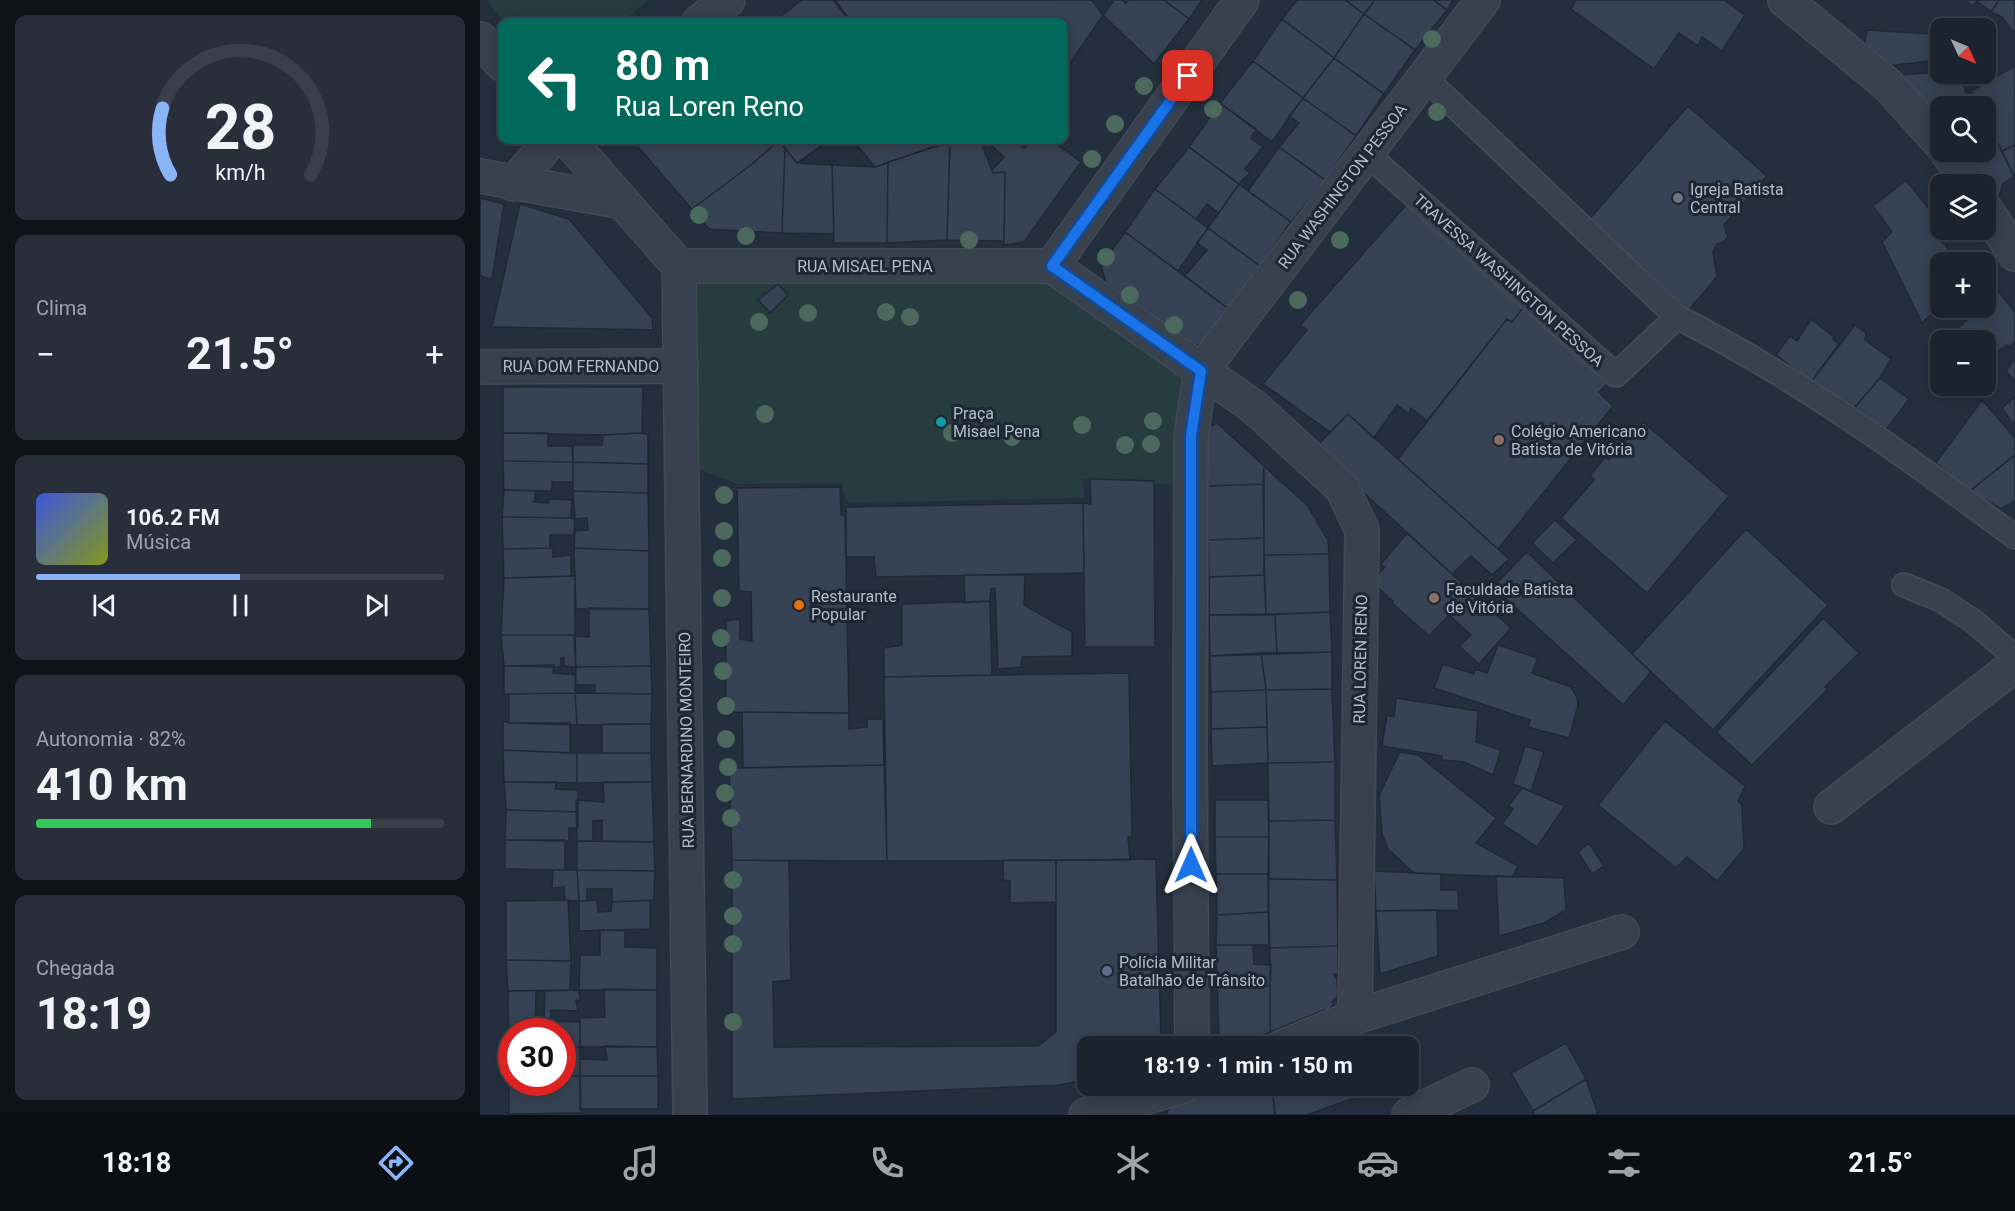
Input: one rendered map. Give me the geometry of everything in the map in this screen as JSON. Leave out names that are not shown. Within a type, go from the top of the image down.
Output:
[{"type":"street","points":[[704,18],[728,0]]},
{"type":"street","points":[[1052,266],[1242,0]]},
{"type":"street","name":"RUA WASHINGTON PESSOA","points":[[1201,371],[1483,0]]},
{"type":"street","points":[[1788,1],[1888,85],[1930,132]]},
{"type":"street","points":[[480,39],[498,59]]},
{"type":"street","points":[[513,183],[547,144]]},
{"type":"street","points":[[572,144],[679,266]]},
{"type":"street","points":[[480,176],[623,202]]},
{"type":"street","points":[[1996,225],[2015,254]]},
{"type":"street","name":"RUA MISAEL PENA","points":[[679,266],[1052,266]]},
{"type":"street","name":"RUA BERNARDINO MONTEIRO","points":[[679,266],[690,1115]]},
{"type":"street","name":"RUA LOREN RENO","points":[[1052,266],[1254,408],[1342,488],[1362,530],[1355,1017]]},
{"type":"street","name":"RUA DOM FERNANDO","points":[[480,367],[681,366]]},
{"type":"street","points":[[1192,1036],[1191,436],[1201,371]]},
{"type":"street","points":[[1831,807],[2015,665]]},
{"type":"street","points":[[1309,1036],[1355,1017],[1622,932]]},
{"type":"street","points":[[1409,1115],[1472,1085]]},
{"type":"street","points":[[1086,1115],[1150,1096]]},
{"type":"lane","points":[[1424,77],[1677,317],[1726,342],[1782,376],[1923,469],[2015,537]]},
{"type":"lane","name":"TRAVESSA WASHINGTON PESSOA","points":[[1367,154],[1616,375],[1677,317]]},
{"type":"lane","points":[[1904,585],[1941,600],[1973,621],[2015,657]]},
{"type":"green space","points":[[486,0],[649,0],[626,18],[501,18]]},
{"type":"green space","name":"Praça Misael Pena","points":[[1050,279],[1191,375],[1175,485],[1082,479],[1085,498],[848,503],[841,483],[738,484],[698,469],[698,282]]},
{"type":"building","points":[[802,0],[833,0],[848,18],[778,18]]},
{"type":"building","points":[[835,0],[1092,0],[1103,15],[1068,66],[1068,18],[848,18]]},
{"type":"building","points":[[1114,0],[1122,0],[1126,3],[1129,0],[1164,0],[1189,19],[1154,64],[1103,15]]},
{"type":"building","points":[[1164,0],[1202,0],[1189,19]]},
{"type":"building","points":[[1297,0],[1345,0],[1364,14],[1334,58],[1282,19]]},
{"type":"building","points":[[1345,0],[1375,0],[1364,14]]},
{"type":"building","points":[[1375,0],[1433,0],[1447,10],[1415,50],[1364,14]]},
{"type":"building","points":[[1433,0],[1453,0],[1447,10]]},
{"type":"building","points":[[1576,0],[1724,0],[1745,15],[1722,51],[1702,37],[1698,46],[1679,33],[1654,69],[1571,9]]},
{"type":"building","points":[[1964,0],[1999,0],[1991,12],[1977,1],[1973,6]]},
{"type":"building","points":[[1999,0],[2015,0],[2015,34],[2002,17],[1991,12]]},
{"type":"building","points":[[1364,14],[1415,50],[1384,94],[1334,58]]},
{"type":"building","points":[[1282,19],[1334,58],[1303,98],[1253,61]]},
{"type":"building","points":[[1867,30],[1930,34],[1930,61],[1871,68],[1862,60]]},
{"type":"building","points":[[1334,58],[1384,94],[1356,136],[1303,98]]},
{"type":"building","points":[[1253,61],[1303,98],[1272,142],[1220,103]]},
{"type":"building","points":[[2015,66],[2015,145],[2002,151],[1996,139],[1996,96],[1974,96],[1971,91],[1983,84],[1996,84],[1996,77]]},
{"type":"building","points":[[1930,73],[1930,84],[1963,84],[1967,94],[1966,96],[1930,96],[1930,126],[1883,76]]},
{"type":"building","points":[[1303,98],[1356,136],[1325,180],[1279,147],[1299,123],[1289,116]]},
{"type":"building","points":[[1220,103],[1256,129],[1251,138],[1263,147],[1245,169],[1250,173],[1239,184],[1189,147]]},
{"type":"building","name":"Igreja Batista Central","points":[[1688,106],[1767,176],[1724,225],[1728,237],[1724,242],[1717,244],[1713,252],[1717,277],[1686,313],[1587,222]]},
{"type":"building","points":[[1996,140],[2014,176],[2003,184],[1998,200],[1996,199],[1996,174],[1977,174],[1966,162],[1996,162]]},
{"type":"building","points":[[638,144],[775,144],[751,165],[692,209],[638,147]]},
{"type":"building","points":[[775,144],[782,144],[785,148],[782,233],[709,229],[692,209],[751,165]]},
{"type":"building","points":[[781,144],[823,144],[797,163]]},
{"type":"building","points":[[856,144],[941,144],[875,167]]},
{"type":"building","points":[[950,144],[982,144],[993,173],[1005,172],[1004,241],[947,240]]},
{"type":"building","points":[[950,144],[947,240],[887,243],[888,162]]},
{"type":"building","points":[[989,144],[1019,144],[1025,148],[1028,144],[1056,144],[1081,162],[1024,242],[1004,245],[1005,172],[993,173],[992,170],[1004,157]]},
{"type":"building","points":[[2015,145],[2015,176],[2014,176],[2002,151]]},
{"type":"building","points":[[1189,147],[1239,184],[1219,213],[1207,204],[1196,219],[1155,189]]},
{"type":"building","points":[[1279,147],[1325,180],[1291,222],[1248,191]]},
{"type":"building","points":[[785,148],[797,163],[832,165],[834,234],[782,233]]},
{"type":"building","points":[[888,162],[887,243],[834,243],[832,165],[875,167]]},
{"type":"building","points":[[1906,180],[1930,210],[1930,240],[1942,240],[1951,252],[1930,252],[1930,315],[1922,323],[1882,242],[1892,232],[1873,206]]},
{"type":"building","points":[[1239,184],[1291,222],[1260,266],[1208,228]]},
{"type":"building","points":[[1155,189],[1208,228],[1178,271],[1125,232]]},
{"type":"building","points":[[1414,196],[1529,300],[1512,322],[1507,319],[1427,421],[1411,408],[1409,414],[1397,405],[1374,438],[1348,414],[1330,432],[1263,384],[1307,330],[1300,325]]},
{"type":"building","points":[[480,198],[504,204],[492,279],[480,276]]},
{"type":"building","points":[[520,204],[569,219],[652,318],[653,330],[492,327]]},
{"type":"building","points":[[1208,228],[1260,266],[1230,310],[1185,276],[1207,250],[1197,243]]},
{"type":"building","points":[[1125,232],[1230,310],[1206,343],[1194,346],[1106,282],[1101,266]]},
{"type":"building","points":[[778,284],[788,295],[770,313],[758,300]]},
{"type":"building","points":[[1998,291],[2015,312],[2015,342],[1996,353],[1996,330],[1956,330],[1969,318],[1996,318],[1996,293]]},
{"type":"building","name":"Colégio Americano Batista de Vitória","points":[[1529,300],[1614,377],[1599,392],[1613,406],[1498,549],[1398,459],[1507,319],[1512,322]]},
{"type":"building","points":[[1811,319],[1834,337],[1833,339],[1839,344],[1811,382],[1776,355],[1790,336],[1797,341]]},
{"type":"building","points":[[1855,325],[1866,333],[1865,340],[1891,359],[1880,378],[1855,407],[1853,414],[1811,382]]},
{"type":"building","points":[[2015,358],[2015,382],[2006,371]]},
{"type":"building","points":[[1880,378],[1909,399],[1886,430],[1855,407]]},
{"type":"building","points":[[503,387],[643,387],[642,433],[603,435],[503,433]]},
{"type":"building","points":[[2015,397],[2015,426],[2002,408]]},
{"type":"building","points":[[1982,400],[2015,438],[2015,455],[1970,491],[1936,463]]},
{"type":"building","points":[[1348,414],[1509,559],[1492,575],[1471,556],[1452,574],[1315,448]]},
{"type":"building","points":[[1643,422],[1729,496],[1647,593],[1561,518],[1594,480],[1590,476],[1605,457],[1609,460]]},
{"type":"building","points":[[1217,423],[1264,466],[1263,484],[1208,486],[1207,428]]},
{"type":"building","points":[[503,433],[548,433],[548,446],[572,446],[573,462],[503,461]]},
{"type":"building","points":[[642,433],[648,435],[648,464],[573,462],[573,445],[602,445],[603,435]]},
{"type":"building","points":[[2015,455],[2015,501],[2001,509],[1970,491]]},
{"type":"building","points":[[503,461],[573,462],[573,482],[552,482],[552,491],[504,490]]},
{"type":"building","points":[[573,462],[648,464],[648,493],[573,491]]},
{"type":"building","points":[[1264,466],[1308,506],[1328,540],[1329,554],[1264,555]]},
{"type":"building","points":[[1090,479],[1154,481],[1155,647],[1085,647],[1083,503],[1091,504]]},
{"type":"building","points":[[1263,484],[1264,538],[1208,540],[1208,486]]},
{"type":"building","name":"Restaurante Popular","points":[[840,487],[841,515],[845,516],[849,713],[726,712],[726,621],[740,619],[740,639],[752,641],[751,592],[739,591],[737,488]]},
{"type":"building","points":[[504,490],[536,491],[534,502],[549,503],[549,499],[572,500],[571,518],[502,517]]},
{"type":"building","points":[[573,491],[648,493],[649,551],[574,548],[575,531],[588,530],[587,518],[575,519]]},
{"type":"building","points":[[1083,503],[1084,573],[876,577],[874,557],[846,557],[846,507]]},
{"type":"building","points":[[502,517],[575,519],[574,535],[550,535],[550,548],[503,549]]},
{"type":"building","points":[[1555,520],[1577,540],[1553,563],[1532,543]]},
{"type":"building","points":[[1746,529],[1828,605],[1713,730],[1632,654]]},
{"type":"building","name":"Faculdade Batista de Vitória","points":[[1407,533],[1511,628],[1479,664],[1459,646],[1471,635],[1449,615],[1429,636],[1371,582],[1385,567],[1381,564]]},
{"type":"building","points":[[1264,538],[1264,575],[1209,577],[1208,540]]},
{"type":"building","points":[[574,548],[649,551],[649,609],[576,609]]},
{"type":"building","points":[[503,549],[553,549],[553,557],[571,555],[571,576],[504,578]]},
{"type":"building","points":[[1527,552],[1651,672],[1623,705],[1493,587]]},
{"type":"building","points":[[1329,554],[1330,612],[1266,615],[1264,555]]},
{"type":"building","points":[[964,575],[1025,575],[1024,605],[1072,632],[1072,656],[1022,657],[1021,667],[998,669],[995,588],[991,589],[990,601],[965,603]]},
{"type":"building","points":[[1264,575],[1266,615],[1209,615],[1209,577]]},
{"type":"building","points":[[575,576],[575,635],[501,635],[504,578]]},
{"type":"building","points":[[990,601],[992,675],[884,677],[884,648],[902,645],[902,604]]},
{"type":"building","points":[[589,608],[649,609],[651,666],[576,667],[574,636],[589,637]]},
{"type":"building","points":[[1330,612],[1332,652],[1277,654],[1275,614]]},
{"type":"building","points":[[1275,614],[1277,654],[1210,656],[1209,615]]},
{"type":"building","points":[[1823,618],[1859,653],[1825,687],[1828,689],[1752,765],[1716,732]]},
{"type":"building","points":[[501,635],[575,635],[576,667],[564,666],[564,658],[561,658],[560,667],[504,666]]},
{"type":"building","points":[[1498,645],[1538,658],[1532,673],[1571,687],[1578,705],[1569,738],[1528,727],[1530,720],[1434,688],[1443,664],[1474,674],[1475,669],[1487,673]]},
{"type":"building","points":[[1332,652],[1332,689],[1266,690],[1261,653]]},
{"type":"building","points":[[1261,653],[1266,690],[1211,692],[1210,656]]},
{"type":"building","points":[[554,665],[553,673],[576,675],[575,693],[504,694],[504,666]]},
{"type":"building","points":[[651,666],[652,694],[595,693],[595,685],[575,685],[576,667]]},
{"type":"building","points":[[1129,673],[1132,837],[1128,837],[1130,860],[887,861],[884,677]]},
{"type":"building","points":[[1332,689],[1335,762],[1268,763],[1266,690]]},
{"type":"building","points":[[1266,690],[1267,727],[1211,729],[1211,692]]},
{"type":"building","points":[[575,693],[577,725],[509,723],[509,694]]},
{"type":"building","points":[[575,693],[652,694],[651,724],[577,725]]},
{"type":"building","points":[[1396,698],[1478,711],[1476,742],[1501,750],[1493,775],[1464,762],[1442,760],[1442,756],[1382,746],[1387,715],[1394,717]]},
{"type":"building","points":[[742,712],[849,713],[849,729],[867,727],[867,719],[883,719],[884,765],[745,768],[743,766]]},
{"type":"building","points":[[503,721],[509,723],[570,723],[570,753],[503,750]]},
{"type":"building","points":[[1665,721],[1745,786],[1738,801],[1742,805],[1744,849],[1717,881],[1687,857],[1676,868],[1598,805]]},
{"type":"building","points":[[602,724],[651,724],[651,753],[602,753]]},
{"type":"building","points":[[1267,727],[1268,763],[1212,766],[1211,729]]},
{"type":"building","points":[[1525,746],[1544,752],[1531,791],[1513,784]]},
{"type":"building","points":[[503,750],[577,753],[577,783],[504,782]]},
{"type":"building","points":[[1400,752],[1418,755],[1496,818],[1476,843],[1518,866],[1512,877],[1414,873],[1388,849],[1382,834],[1379,795]]},
{"type":"building","points":[[577,753],[651,753],[652,782],[577,783]]},
{"type":"building","points":[[1335,762],[1335,820],[1269,821],[1268,763]]},
{"type":"building","points":[[884,765],[887,861],[732,860],[729,768]]},
{"type":"building","points":[[504,782],[557,782],[555,789],[578,790],[578,812],[506,810]]},
{"type":"building","points":[[603,782],[652,782],[654,842],[602,841],[602,820],[593,821],[593,841],[577,841],[576,800],[604,802]]},
{"type":"building","points":[[1522,788],[1565,806],[1537,847],[1502,824],[1513,809],[1508,806]]},
{"type":"building","points":[[1215,800],[1268,800],[1269,837],[1215,837]]},
{"type":"building","points":[[506,810],[578,812],[578,828],[569,828],[569,841],[505,840]]},
{"type":"building","points":[[1335,820],[1337,880],[1268,879],[1269,821]]},
{"type":"building","points":[[1215,837],[1269,837],[1269,874],[1216,874]]},
{"type":"building","points":[[505,840],[565,840],[565,870],[505,869]]},
{"type":"building","points":[[577,841],[654,842],[655,871],[577,870]]},
{"type":"building","points":[[1589,843],[1604,866],[1592,874],[1578,852]]},
{"type":"building","name":"Polícia Militar Batalhão de Trânsito","points":[[1156,859],[1161,1036],[1077,1036],[1077,1081],[1060,1085],[732,1099],[732,860],[789,861],[791,980],[773,982],[774,1047],[1038,1046],[1056,1032],[1056,860]]},
{"type":"building","points":[[1003,860],[1056,860],[1056,902],[1010,903],[1010,881],[1003,880]]},
{"type":"building","points":[[553,870],[577,870],[579,901],[565,900],[564,887],[552,888]]},
{"type":"building","points":[[577,870],[655,871],[654,900],[612,902],[612,889],[587,889],[587,901],[579,901]]},
{"type":"building","points":[[1374,871],[1441,874],[1441,890],[1458,890],[1459,910],[1376,911]]},
{"type":"building","points":[[1216,874],[1269,874],[1268,912],[1217,915]]},
{"type":"building","points":[[1496,876],[1564,878],[1566,910],[1544,923],[1499,936]]},
{"type":"building","points":[[1268,879],[1337,880],[1338,946],[1270,948]]},
{"type":"building","points":[[568,900],[571,961],[506,960],[506,901]]},
{"type":"building","points":[[597,900],[598,912],[611,911],[612,902],[650,900],[650,929],[579,931],[579,901]]},
{"type":"building","points":[[1437,910],[1438,956],[1380,974],[1376,911]]},
{"type":"building","points":[[1268,912],[1269,945],[1216,945],[1217,915]]},
{"type":"building","points":[[600,930],[625,931],[625,947],[657,948],[657,990],[579,990],[580,955],[600,955]]},
{"type":"building","points":[[1216,945],[1253,945],[1254,964],[1271,965],[1270,986],[1217,985]]},
{"type":"building","points":[[1338,946],[1338,975],[1334,974],[1338,992],[1332,1002],[1333,1005],[1328,1010],[1270,1032],[1270,948]]},
{"type":"building","points":[[506,960],[571,961],[570,990],[508,991]]},
{"type":"building","points":[[1217,985],[1270,986],[1270,1032],[1261,1036],[1221,1036]]},
{"type":"building","points":[[604,989],[657,990],[657,1047],[580,1047],[580,1018],[605,1017]]},
{"type":"building","points":[[579,990],[580,1001],[576,1000],[578,1011],[551,1010],[551,1018],[544,1018],[545,991]]},
{"type":"building","points":[[508,991],[536,991],[535,1018],[508,1018]]},
{"type":"building","points":[[576,1022],[580,1022],[580,1047],[576,1047]]},
{"type":"building","points":[[1342,1026],[1345,1036],[1316,1036]]},
{"type":"building","points":[[1566,1043],[1586,1079],[1533,1111],[1511,1073]]},
{"type":"building","points":[[605,1046],[657,1047],[658,1076],[580,1076],[580,1059],[607,1060]]},
{"type":"building","points":[[576,1047],[580,1047],[580,1076],[576,1076]]},
{"type":"building","points":[[576,1076],[580,1076],[581,1113],[509,1114],[509,1096],[576,1096]]},
{"type":"building","points":[[580,1076],[658,1076],[658,1109],[580,1109]]},
{"type":"building","points":[[1586,1079],[1598,1115],[1535,1115],[1533,1111]]},
{"type":"building","points":[[1178,1096],[1273,1096],[1275,1115],[1166,1115],[1173,1098]]},
{"type":"building","points":[[1273,1096],[1359,1096],[1307,1115],[1275,1115]]},
{"type":"place","name":"Igreja Batista Central","points":[[1678,198]]},
{"type":"place","name":"Praça Misael Pena","points":[[941,422]]},
{"type":"place","name":"Colégio Americano Batista de Vitória","points":[[1499,440]]},
{"type":"place","name":"Faculdade Batista de Vitória","points":[[1434,598]]},
{"type":"place","name":"Restaurante Popular","points":[[799,605]]},
{"type":"place","name":"Polícia Militar Batalhão de Trânsito","points":[[1107,971]]},
{"type":"route","points":[[1188,76],[1052,266],[1201,371],[1191,436],[1191,865]]}]
